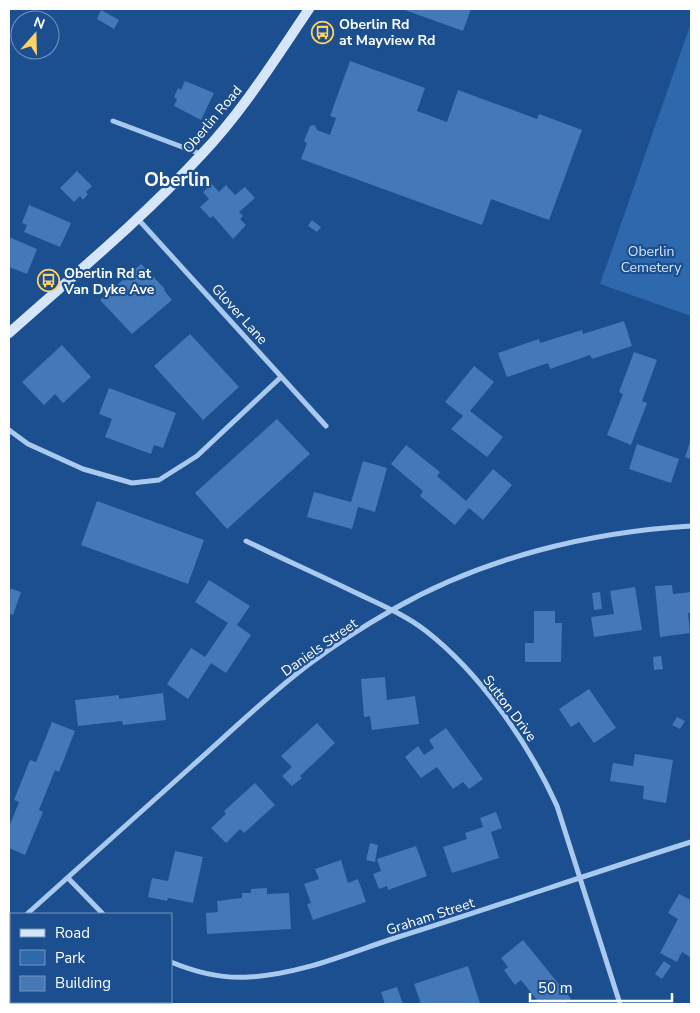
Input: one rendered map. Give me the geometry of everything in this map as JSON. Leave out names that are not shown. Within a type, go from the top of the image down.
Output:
[{"type":"main road","name":"Oberlin Road","points":[[9,333],[137,218],[202,155],[252,94],[309,9]]},
{"type":"street","points":[[114,121],[202,155]]},
{"type":"street","name":"Glover Lane","points":[[137,218],[326,426]]},
{"type":"street","points":[[9,430],[28,444],[83,469],[132,483],[159,480],[197,456],[281,377]]},
{"type":"street","name":"Daniels Street","points":[[28,913],[268,698],[312,662],[392,610],[438,587],[484,568],[550,548],[607,535],[655,528],[691,526]]},
{"type":"street","name":"Sutton Drive","points":[[246,541],[392,610],[425,631],[455,658],[509,720],[547,782],[557,806],[620,1004]]},
{"type":"street","name":"Graham Street","points":[[172,962],[223,976],[248,978],[310,968],[691,842]]},
{"type":"street","points":[[68,878],[102,913]]},
{"type":"green space","name":"Oberlin Cemetery","points":[[691,23],[691,316],[600,284]]},
{"type":"building","points":[[402,9],[471,9],[463,31]]},
{"type":"building","points":[[101,10],[119,20],[114,29],[97,19]]},
{"type":"building","points":[[350,61],[425,88],[417,111],[447,122],[458,90],[537,119],[539,114],[582,130],[549,220],[491,199],[482,225],[301,159],[307,143],[304,141],[310,126],[315,125],[317,130],[330,135],[336,118],[330,116]]},
{"type":"building","points":[[185,81],[214,93],[201,120],[174,106],[177,99],[174,97],[178,88],[181,90]]},
{"type":"building","points":[[77,171],[92,186],[86,192],[88,194],[83,200],[80,196],[74,202],[60,188]]},
{"type":"building","points":[[212,184],[219,192],[226,185],[235,195],[245,187],[255,198],[239,212],[243,216],[240,219],[246,225],[233,239],[213,216],[210,218],[200,207],[209,199],[203,192]]},
{"type":"building","points":[[29,205],[71,223],[60,247],[24,232],[27,225],[22,223]]},
{"type":"building","points":[[312,220],[321,227],[317,232],[308,226]]},
{"type":"building","points":[[9,237],[37,249],[27,274],[9,267]]},
{"type":"building","points":[[141,264],[165,289],[172,300],[132,334],[100,300]]},
{"type":"building","points":[[624,321],[632,346],[592,359],[590,355],[550,369],[548,363],[507,377],[498,353],[539,339],[540,343],[582,330],[583,334]]},
{"type":"building","points":[[190,334],[239,387],[203,420],[154,366]]},
{"type":"building","points":[[62,345],[91,377],[63,403],[55,394],[44,405],[22,382]]},
{"type":"building","points":[[634,352],[657,360],[642,401],[647,403],[631,445],[607,435],[623,394],[619,392]]},
{"type":"building","points":[[474,366],[494,382],[470,411],[503,437],[487,457],[451,429],[463,416],[445,402]]},
{"type":"building","points":[[109,388],[176,413],[163,448],[154,445],[151,454],[105,437],[112,419],[99,414]]},
{"type":"building","points":[[277,419],[310,454],[227,529],[195,493]]},
{"type":"building","points":[[691,439],[691,459],[685,457]]},
{"type":"building","points":[[637,444],[679,459],[671,483],[629,469]]},
{"type":"building","points":[[406,445],[440,472],[437,476],[466,501],[493,469],[512,485],[483,520],[469,508],[455,525],[420,496],[423,491],[391,464]]},
{"type":"building","points":[[363,461],[387,468],[375,512],[358,507],[352,529],[307,517],[314,492],[351,502]]},
{"type":"building","points":[[97,501],[204,540],[188,584],[81,545]]},
{"type":"building","points":[[209,580],[250,606],[237,625],[251,635],[226,673],[211,663],[188,699],[167,684],[191,648],[205,657],[228,623],[195,602]]},
{"type":"building","points":[[672,585],[673,594],[691,592],[691,613],[688,613],[690,633],[660,637],[655,586]]},
{"type":"building","points":[[635,587],[642,630],[594,637],[591,617],[614,614],[610,591]]},
{"type":"building","points":[[9,588],[21,592],[13,615],[9,613]]},
{"type":"building","points":[[600,592],[602,609],[594,610],[592,593]]},
{"type":"building","points":[[534,611],[555,611],[555,623],[562,623],[561,662],[525,662],[525,643],[534,643]]},
{"type":"building","points":[[661,656],[663,669],[654,670],[653,657]]},
{"type":"building","points":[[385,677],[387,700],[415,696],[419,724],[372,730],[370,716],[364,717],[361,679]]},
{"type":"building","points":[[589,689],[616,728],[594,743],[579,722],[571,727],[559,709]]},
{"type":"building","points":[[163,693],[166,720],[123,725],[122,721],[78,726],[75,700],[119,695],[119,699]]},
{"type":"building","points":[[677,717],[685,721],[680,729],[672,725]]},
{"type":"building","points":[[52,722],[75,731],[59,772],[55,770],[39,810],[43,812],[25,855],[9,848],[9,827],[19,802],[14,800],[30,760],[36,762]]},
{"type":"building","points":[[317,723],[335,743],[292,786],[282,776],[292,767],[281,756]]},
{"type":"building","points":[[446,728],[483,779],[469,789],[463,782],[453,789],[437,767],[421,778],[405,757],[418,746],[424,755],[434,748],[429,740]]},
{"type":"building","points":[[635,754],[673,760],[666,803],[643,799],[644,786],[610,781],[613,763],[633,766]]},
{"type":"building","points":[[255,783],[275,805],[244,833],[240,829],[226,843],[211,828],[226,814],[224,811]]},
{"type":"building","points":[[496,812],[502,828],[491,832],[499,858],[452,873],[443,847],[467,839],[465,833],[483,827],[480,818]]},
{"type":"building","points":[[370,843],[378,845],[375,862],[366,860]]},
{"type":"building","points":[[416,846],[427,876],[388,890],[387,886],[379,889],[373,874],[381,871],[377,859]]},
{"type":"building","points":[[175,851],[203,857],[193,903],[168,898],[167,901],[148,897],[152,878],[168,881]]},
{"type":"building","points":[[341,860],[348,883],[358,879],[366,902],[313,920],[307,904],[311,903],[304,884],[319,879],[315,869]]},
{"type":"building","points":[[267,888],[267,894],[289,893],[291,929],[207,934],[206,913],[218,912],[217,901],[242,898],[242,893],[251,893],[251,889]]},
{"type":"building","points":[[679,894],[691,900],[691,954],[690,957],[682,952],[677,962],[660,953],[678,919],[668,913]]},
{"type":"building","points":[[523,940],[571,999],[565,1004],[540,1004],[521,980],[515,985],[504,970],[508,967],[501,958]]},
{"type":"building","points":[[664,961],[671,966],[662,979],[655,974]]},
{"type":"building","points":[[468,966],[480,1003],[421,1004],[414,984]]},
{"type":"building","points":[[397,987],[403,1004],[385,1004],[381,992]]},
{"type":"building","points":[[27,1003],[62,1003],[61,1004]]},
{"type":"place","name":"Oberlin Rd at Mayview Rd","points":[[323,32]]},
{"type":"place","name":"Oberlin Rd at Van Dyke Ave","points":[[48,281]]},
{"type":"district","name":"Oberlin","points":[[177,179]]}]
